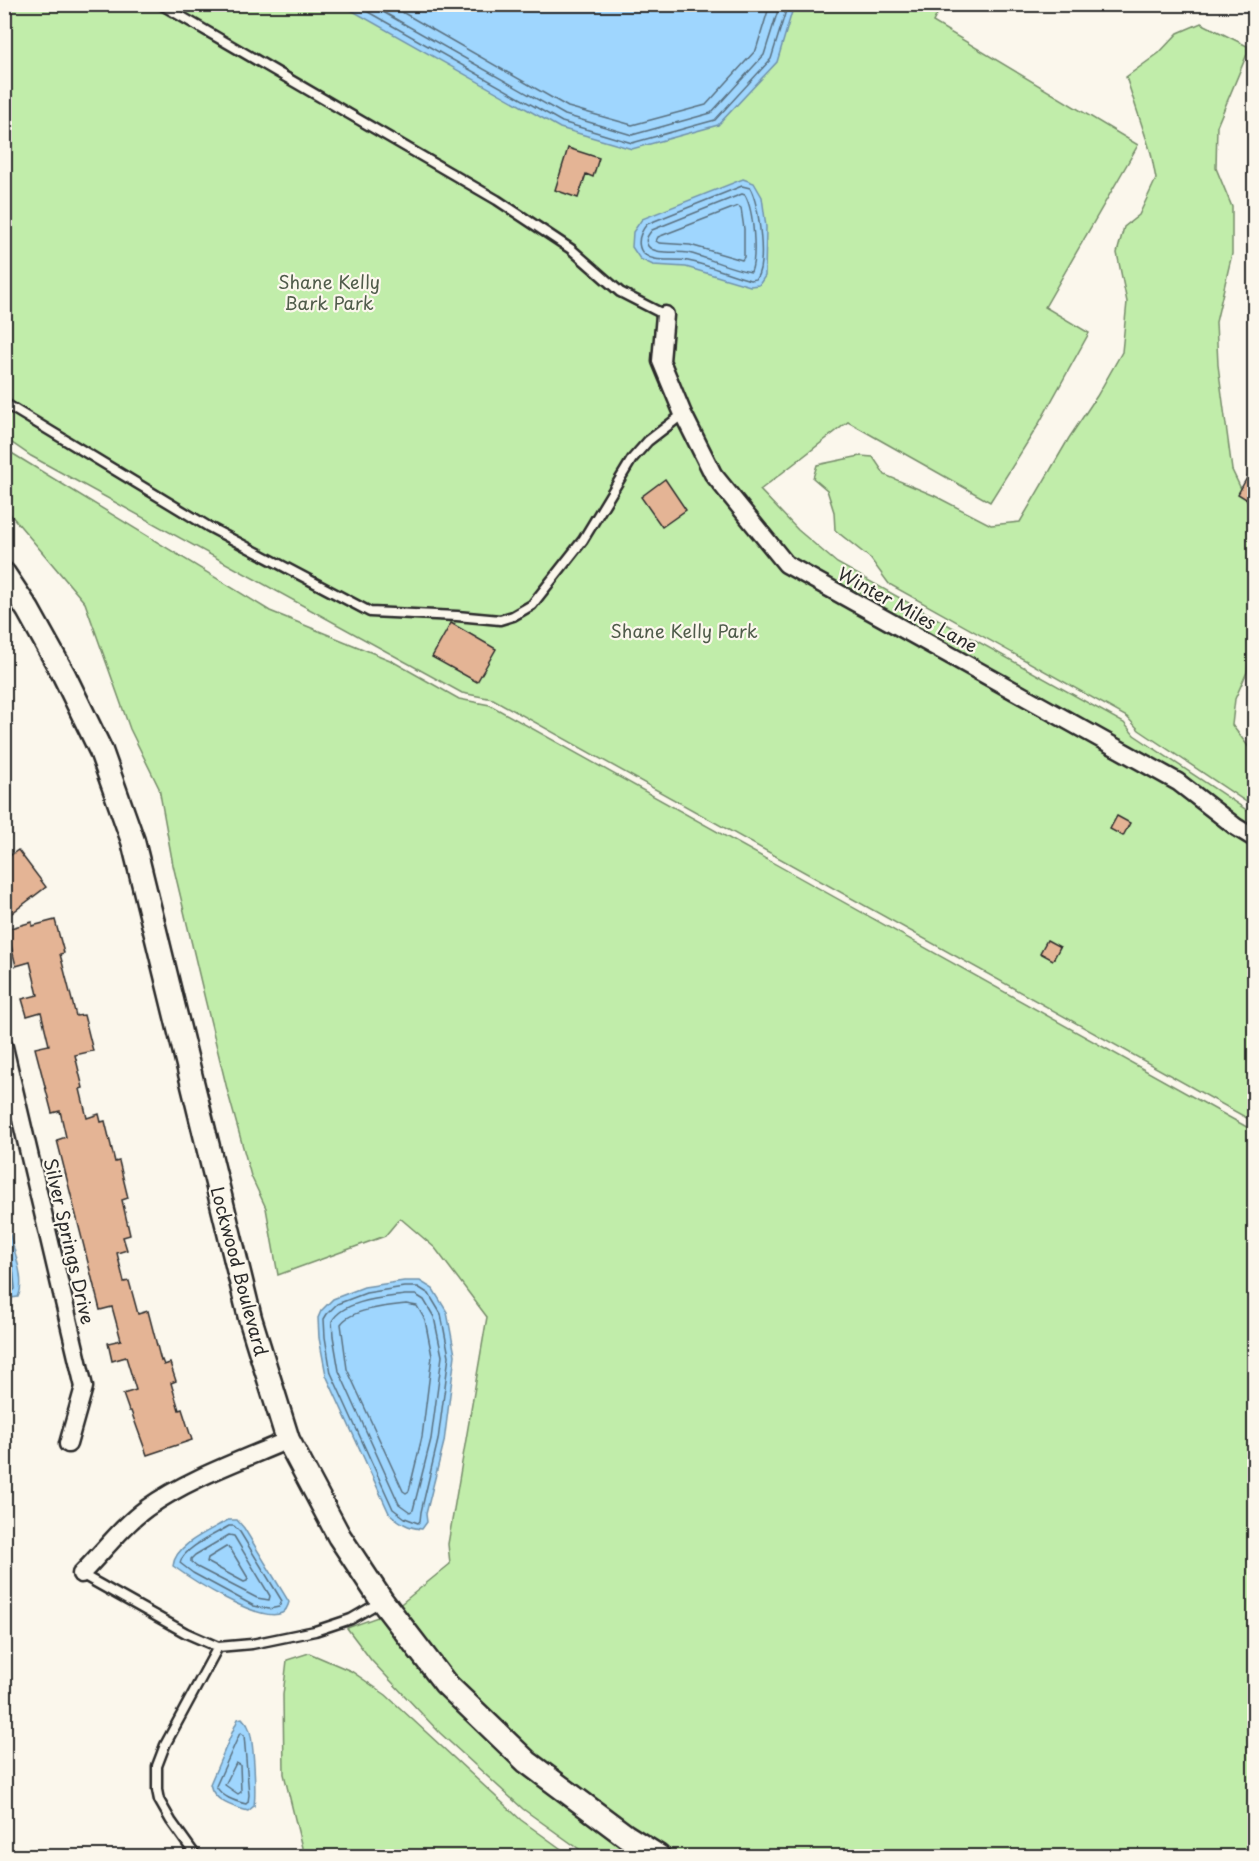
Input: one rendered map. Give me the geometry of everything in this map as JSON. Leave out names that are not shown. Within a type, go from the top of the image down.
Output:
[{"type":"street","name":"Winter Miles Lane","points":[[665,315],[661,361],[683,414],[713,474],[786,564],[1169,776],[1254,838]]},
{"type":"street","name":"Lockwood Boulevard","points":[[4,574],[33,619],[92,732],[134,841],[250,1318],[288,1440],[339,1536],[382,1601],[445,1683],[527,1762],[658,1857]]},
{"type":"street","name":"Silver Springs Drive","points":[[4,1047],[84,1387],[68,1443]]},
{"type":"street","points":[[81,1574],[145,1509],[174,1490],[288,1440]]},
{"type":"lane","points":[[160,4],[497,200],[571,249],[620,292],[665,315]]},
{"type":"lane","points":[[4,403],[209,527],[370,612],[500,620],[513,616],[532,605],[583,540],[632,459],[648,441],[683,414]]},
{"type":"lane","points":[[81,1574],[186,1633],[218,1647],[252,1644],[315,1631],[351,1619],[382,1601]]},
{"type":"lane","points":[[196,1857],[159,1800],[157,1766],[165,1745],[218,1647]]},
{"type":"green space","points":[[4,5],[942,5],[933,22],[1138,145],[1045,307],[1089,333],[1037,427],[990,502],[848,422],[760,490],[798,530],[837,563],[1124,723],[1134,735],[1254,815],[1254,1122],[493,699],[462,693],[31,456],[5,438]]},
{"type":"green space","points":[[1201,23],[1247,46],[1247,54],[1217,126],[1216,168],[1232,207],[1232,254],[1216,322],[1218,365],[1232,470],[1254,516],[1254,629],[1247,672],[1235,699],[1232,725],[1254,754],[1254,807],[1139,730],[1127,717],[889,584],[870,558],[835,530],[834,512],[827,490],[813,478],[817,465],[860,456],[873,457],[885,475],[935,496],[991,525],[1020,522],[1122,352],[1127,302],[1117,253],[1124,227],[1139,215],[1156,179],[1151,153],[1126,77],[1159,53],[1178,33]]},
{"type":"green space","points":[[5,449],[270,611],[390,660],[459,699],[490,705],[1254,1131],[1254,1856],[674,1856],[614,1817],[558,1775],[504,1729],[445,1671],[397,1607],[450,1564],[448,1544],[487,1317],[435,1248],[400,1218],[385,1236],[278,1275],[266,1208],[251,1176],[204,995],[173,865],[159,788],[130,729],[85,603],[5,508]]},
{"type":"green space","points":[[383,1615],[643,1856],[589,1856],[523,1809],[440,1733],[371,1660],[347,1628]]},
{"type":"green space","points":[[309,1653],[351,1671],[386,1695],[521,1820],[571,1856],[304,1856],[284,1774],[283,1695],[287,1660]]},
{"type":"water","points":[[342,5],[794,5],[777,62],[718,125],[632,149],[560,128]]},
{"type":"water","points":[[743,179],[754,183],[762,197],[766,227],[765,276],[759,285],[750,286],[686,267],[653,265],[640,259],[632,247],[633,232],[642,219]]},
{"type":"water","points":[[4,1221],[8,1225],[21,1281],[18,1297],[11,1298],[5,1296]]},
{"type":"water","points":[[420,1281],[433,1289],[447,1312],[455,1355],[444,1442],[426,1514],[427,1522],[422,1529],[404,1524],[389,1513],[326,1375],[319,1338],[318,1318],[321,1311],[333,1299],[364,1287]]},
{"type":"water","points":[[228,1520],[237,1520],[244,1528],[289,1602],[282,1613],[272,1615],[243,1606],[173,1566],[175,1558],[187,1544]]},
{"type":"water","points":[[242,1718],[250,1732],[254,1765],[254,1806],[248,1811],[219,1799],[210,1784],[238,1719]]},
{"type":"building","points":[[568,148],[599,158],[593,177],[586,174],[578,198],[555,190]]},
{"type":"building","points":[[1254,465],[1254,504],[1238,494]]},
{"type":"building","points":[[665,479],[686,510],[662,527],[641,497]]},
{"type":"building","points":[[451,623],[496,649],[477,682],[432,657]]},
{"type":"building","points":[[1117,816],[1130,823],[1123,836],[1110,829]]},
{"type":"building","points":[[18,850],[46,887],[4,919],[4,860]]},
{"type":"building","points":[[55,920],[64,953],[60,954],[76,1016],[84,1015],[93,1051],[75,1055],[87,1118],[99,1114],[101,1122],[105,1121],[115,1162],[119,1161],[128,1198],[122,1200],[130,1235],[123,1237],[127,1250],[117,1253],[124,1282],[129,1281],[138,1314],[148,1311],[161,1361],[164,1365],[170,1363],[176,1381],[171,1383],[179,1410],[182,1409],[192,1440],[147,1455],[123,1394],[136,1390],[126,1357],[112,1361],[108,1343],[121,1340],[112,1307],[100,1310],[57,1140],[66,1137],[60,1111],[52,1113],[35,1048],[49,1045],[41,1012],[27,1016],[22,999],[38,995],[30,962],[16,966],[7,929],[32,922],[32,926]]},
{"type":"building","points":[[1047,940],[1060,947],[1053,960],[1040,953]]},
{"type":"park label","name":"Shane Kelly Bark Park","points":[[329,291]]},
{"type":"park label","name":"Shane Kelly Park","points":[[684,630]]}]
